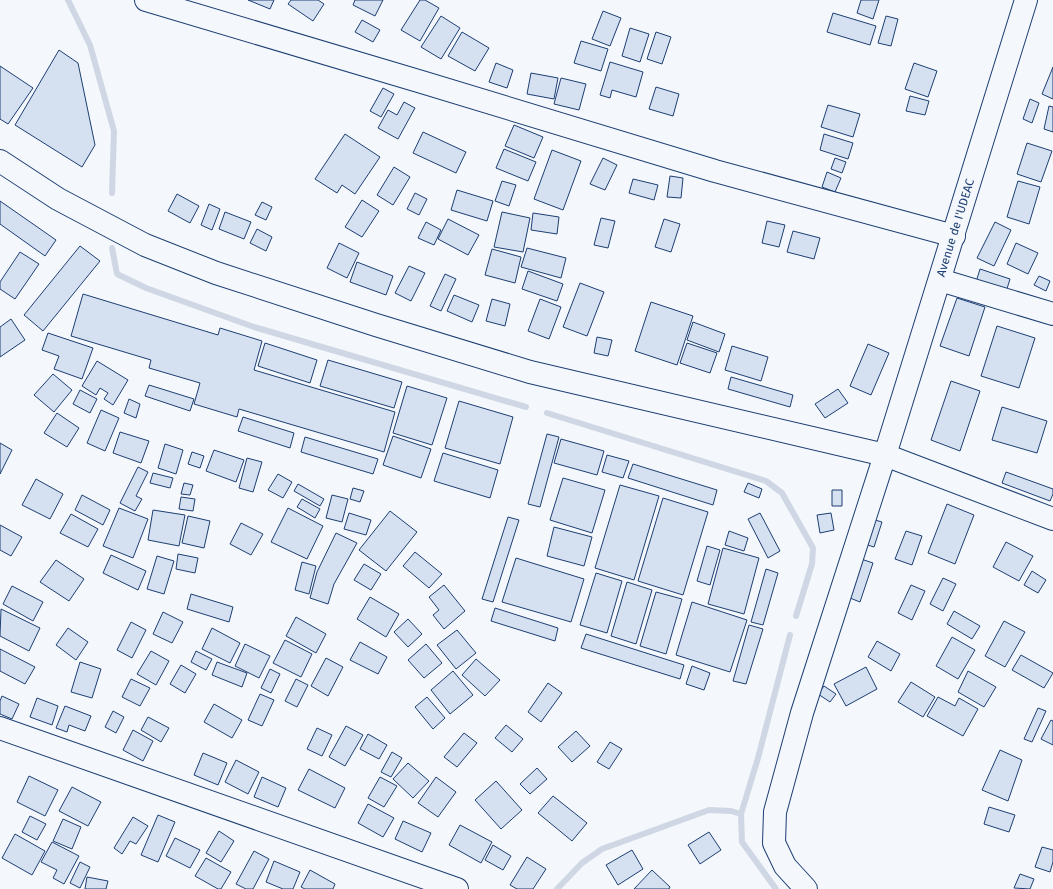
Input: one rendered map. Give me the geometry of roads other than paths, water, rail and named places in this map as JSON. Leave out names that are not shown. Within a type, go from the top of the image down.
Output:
[{"type":"street","points":[[146,0],[715,171],[954,236]]},
{"type":"street","name":"Avenue de I'UDEAC","points":[[806,889],[785,866],[774,843],[775,812],[802,713],[954,236],[1026,0]]},
{"type":"street","points":[[0,161],[58,199],[144,245],[216,273],[383,327],[530,372],[885,455],[1053,519]]},
{"type":"street","points":[[940,280],[1053,314]]},
{"type":"street","points":[[0,728],[457,889]]},
{"type":"waterway","points":[[68,0],[90,45],[114,131],[112,193]]},
{"type":"waterway","points":[[112,248],[117,274],[146,288],[254,327],[526,407]]},
{"type":"waterway","points":[[547,413],[766,481],[782,493],[813,548],[812,564],[796,616]]},
{"type":"waterway","points":[[776,889],[742,842],[741,814],[758,758],[790,635]]},
{"type":"waterway","points":[[557,889],[582,863],[602,849],[709,810],[731,811],[741,814]]}]
